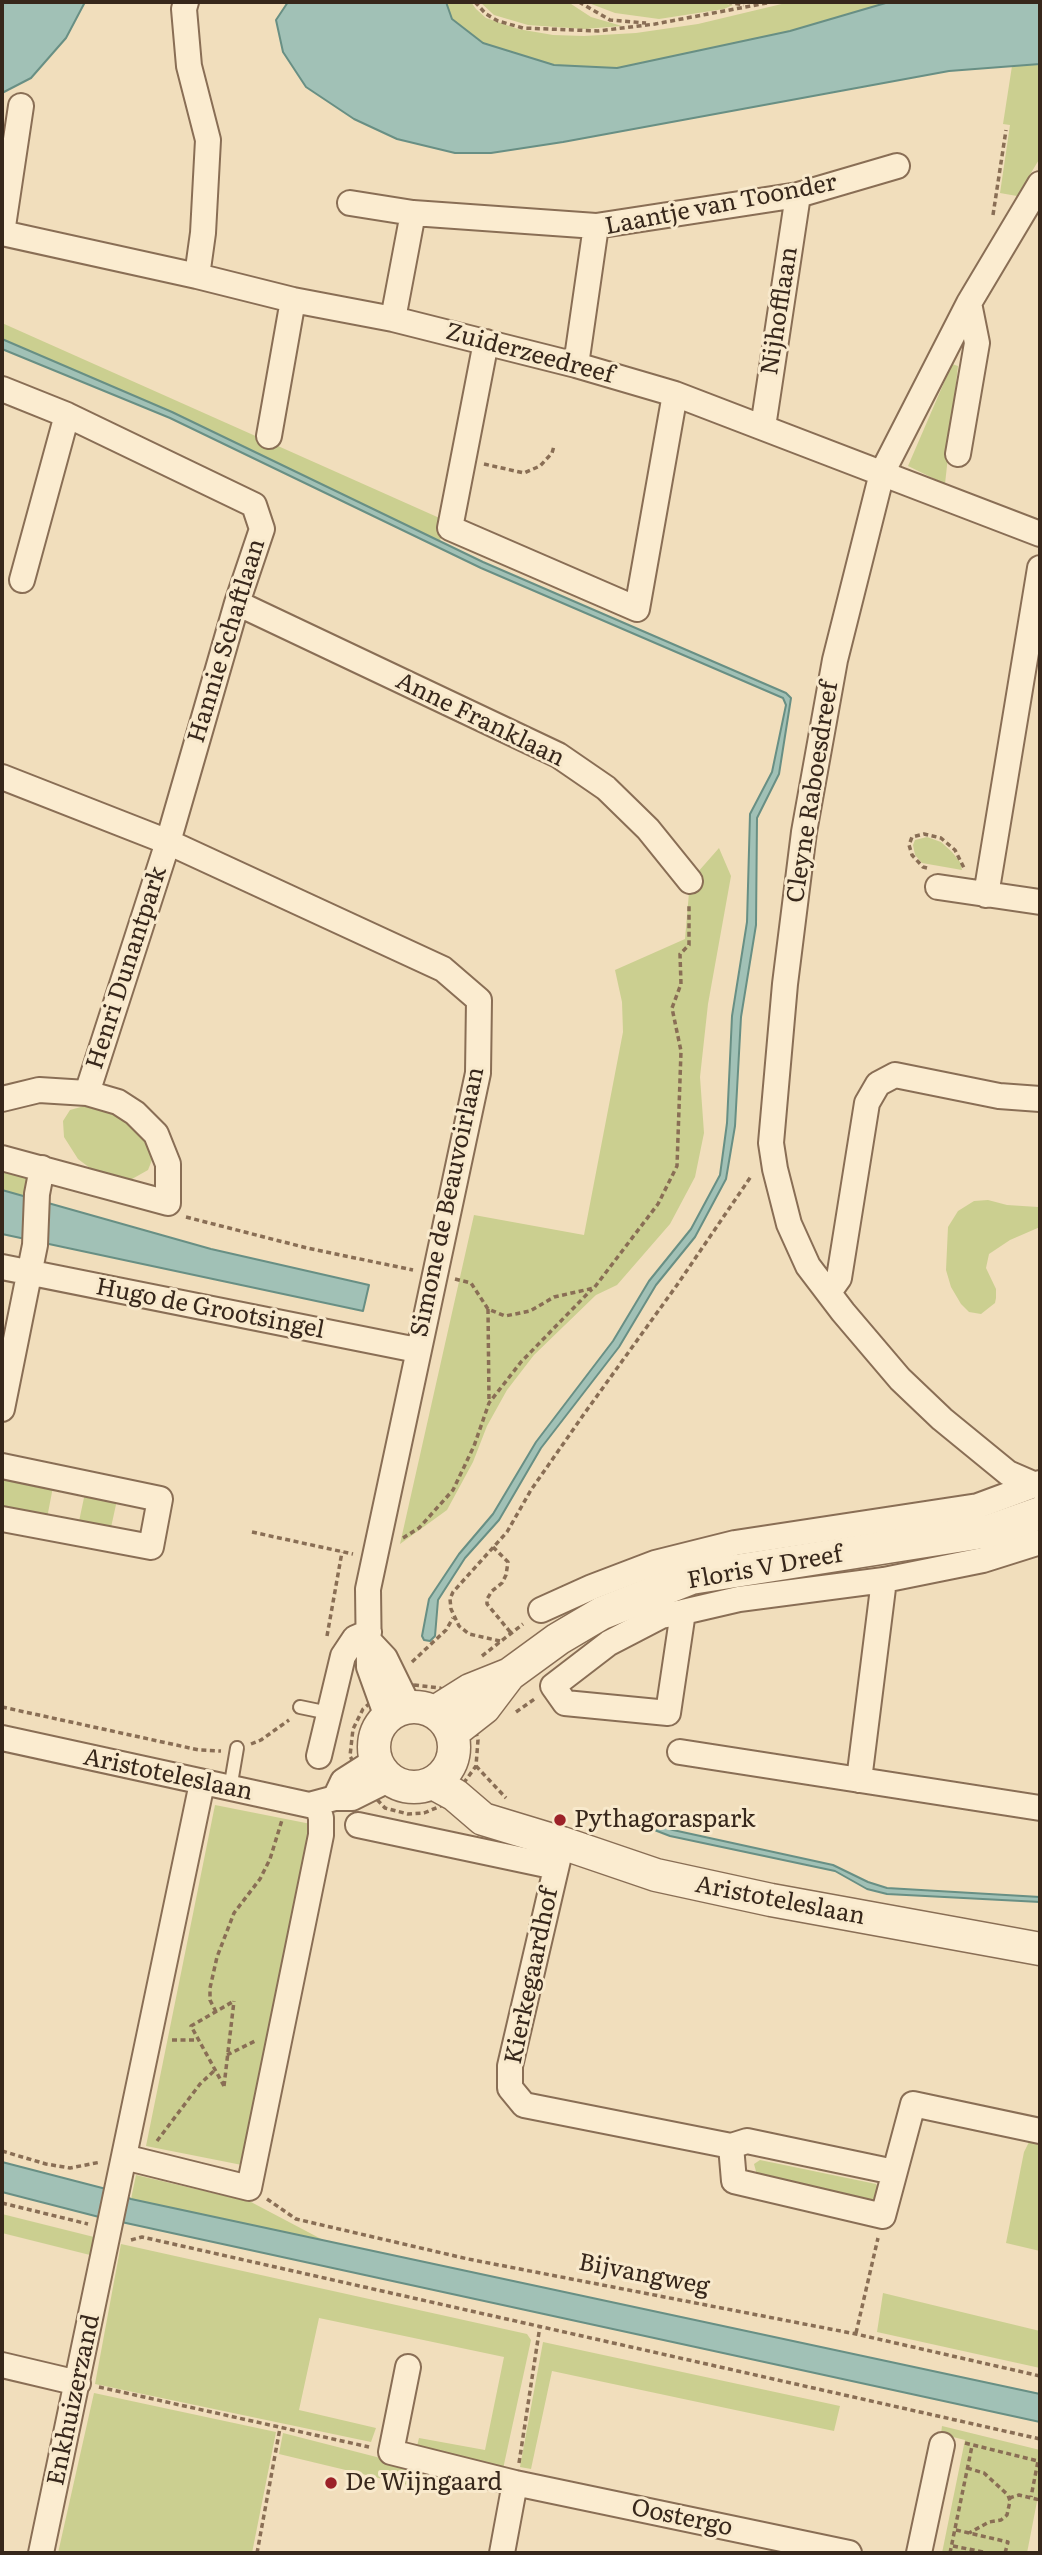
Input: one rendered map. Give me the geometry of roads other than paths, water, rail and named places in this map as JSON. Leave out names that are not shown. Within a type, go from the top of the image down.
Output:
[{"type":"street","points":[[186,2],[184,9],[189,66],[208,140],[197,276]]},
{"type":"street","points":[[2,233],[21,106]]},
{"type":"street","name":"Laantje van Toonder","points":[[576,365],[596,226],[798,195],[897,166]]},
{"type":"street","name":"Cleyne Raboesdreef","points":[[1039,1492],[1008,1473],[942,1419],[900,1380],[843,1312],[808,1266],[789,1224],[771,1143],[785,984],[804,832],[835,660],[882,473],[969,303],[1040,184]]},
{"type":"street","name":"Nijhofflaan","points":[[763,427],[798,195]]},
{"type":"street","points":[[350,203],[413,213],[596,226]]},
{"type":"street","points":[[393,319],[413,213]]},
{"type":"street","name":"Zuiderzeedreef","points":[[2,233],[293,300],[393,319],[576,365],[675,394],[1040,534]]},
{"type":"street","points":[[269,436],[293,300]]},
{"type":"street","points":[[958,454],[977,343],[969,303]]},
{"type":"street","points":[[486,342],[450,528],[637,609],[675,394]]},
{"type":"street","name":"Hannie Schaftlaan","points":[[2,389],[67,415],[254,505],[262,529],[237,603],[167,842]]},
{"type":"street","points":[[22,580],[67,415]]},
{"type":"street","points":[[986,895],[1040,568]]},
{"type":"street","name":"Anne Franklaan","points":[[237,603],[558,755],[606,788],[649,829],[690,881]]},
{"type":"street","name":"Simone de Beauvoirlaan","points":[[2,778],[167,842],[443,969],[479,1000],[478,1073],[372,1558],[368,1589],[369,1667],[426,1700]]},
{"type":"street","name":"Henri Dunantpark","points":[[87,1093],[167,842]]},
{"type":"street","points":[[942,876],[986,895],[1040,902]]},
{"type":"street","points":[[829,1292],[839,1278],[867,1103],[878,1084],[895,1075],[999,1096],[1040,1099]]},
{"type":"street","name":"Henri Dunantpark","points":[[2,1099],[38,1090],[87,1093],[118,1102],[135,1113],[156,1133],[168,1164],[168,1203],[42,1168]]},
{"type":"street","points":[[2,1158],[42,1168],[37,1194],[35,1245],[2,1409]]},
{"type":"street","name":"Hugo de Grootsingel","points":[[2,1268],[417,1350]]},
{"type":"street","points":[[2,1465],[160,1499],[151,1547],[2,1519]]},
{"type":"street","name":"Floris V Dreef","points":[[541,1611],[592,1587],[655,1563],[735,1543],[978,1506],[1039,1492]]},
{"type":"street","name":"Floris V Dreef","points":[[426,1700],[470,1690],[510,1674],[558,1639],[602,1613],[691,1578],[989,1531],[1039,1492]]},
{"type":"street","name":"Floris V Dreef","points":[[682,1612],[668,1713],[565,1703],[553,1686],[609,1643],[661,1616],[739,1599],[884,1580],[983,1560],[1040,1542]]},
{"type":"street","points":[[859,1780],[884,1580]]},
{"type":"street","points":[[318,1756],[343,1656],[355,1638],[370,1637]]},
{"type":"street","points":[[202,1783],[126,2166],[249,2188],[326,1801],[343,1781],[373,1775],[411,1787],[452,1781],[455,1749],[426,1700],[375,1737],[373,1775]]},
{"type":"street","name":"Aristoteleslaan","points":[[2,1738],[287,1801],[309,1805],[326,1801]]},
{"type":"street","points":[[680,1752],[1040,1808]]},
{"type":"street","name":"Aristoteleslaan","points":[[452,1781],[550,1848]]},
{"type":"street","name":"Aristoteleslaan","points":[[358,1825],[550,1848],[771,1900],[1038,1950]]},
{"type":"street","name":"Kierkegaardhof","points":[[550,1848],[510,2066],[510,2088],[524,2105],[731,2147],[747,2141],[894,2172]]},
{"type":"street","points":[[731,2147],[734,2181],[883,2216],[913,2104],[1040,2131]]},
{"type":"street","name":"Enkhuizerzand","points":[[41,2553],[126,2166]]},
{"type":"street","points":[[2,2364],[78,2383]]},
{"type":"street","name":"Oostergo","points":[[408,2367],[391,2452],[516,2483],[849,2553]]},
{"type":"street","points":[[919,2553],[942,2445]]},
{"type":"street","points":[[502,2553],[516,2483]]},
{"type":"lane","points":[[300,1707],[329,1713]]},
{"type":"lane","points":[[230,1789],[237,1748]]},
{"type":"water","points":[[2,2],[85,2],[66,38],[31,78],[2,93]]},
{"type":"water","points":[[288,2],[446,2],[452,19],[483,43],[554,65],[617,68],[790,31],[889,2],[1040,2],[1040,64],[949,71],[563,142],[491,153],[455,153],[397,139],[354,119],[306,87],[283,52],[276,20]]},
{"type":"water","points":[[2,339],[172,412],[483,562],[786,693],[791,698],[779,774],[757,818],[756,925],[741,1017],[735,1126],[726,1179],[695,1237],[656,1285],[619,1347],[541,1448],[499,1520],[465,1558],[438,1600],[435,1636],[430,1641],[424,1640],[422,1636],[429,1599],[459,1554],[493,1514],[536,1442],[613,1341],[649,1281],[691,1229],[720,1175],[727,1123],[732,1016],[747,922],[750,814],[772,772],[786,705],[783,698],[481,568],[170,418],[2,349]]},
{"type":"water","points":[[2,1190],[211,1249],[369,1285],[363,1311],[2,1234]]},
{"type":"water","points":[[643,1822],[673,1830],[833,1865],[887,1888],[1040,1897],[1040,1902],[887,1894],[867,1889],[835,1871],[670,1836],[644,1826]]},
{"type":"water","points":[[2,2162],[110,2190],[131,2199],[1040,2394],[1040,2422],[103,2218],[2,2192]]},
{"type":"place","name":"Pythagoraspark","points":[[560,1820]]},
{"type":"place","name":"De Wijngaard","points":[[331,2483]]}]
